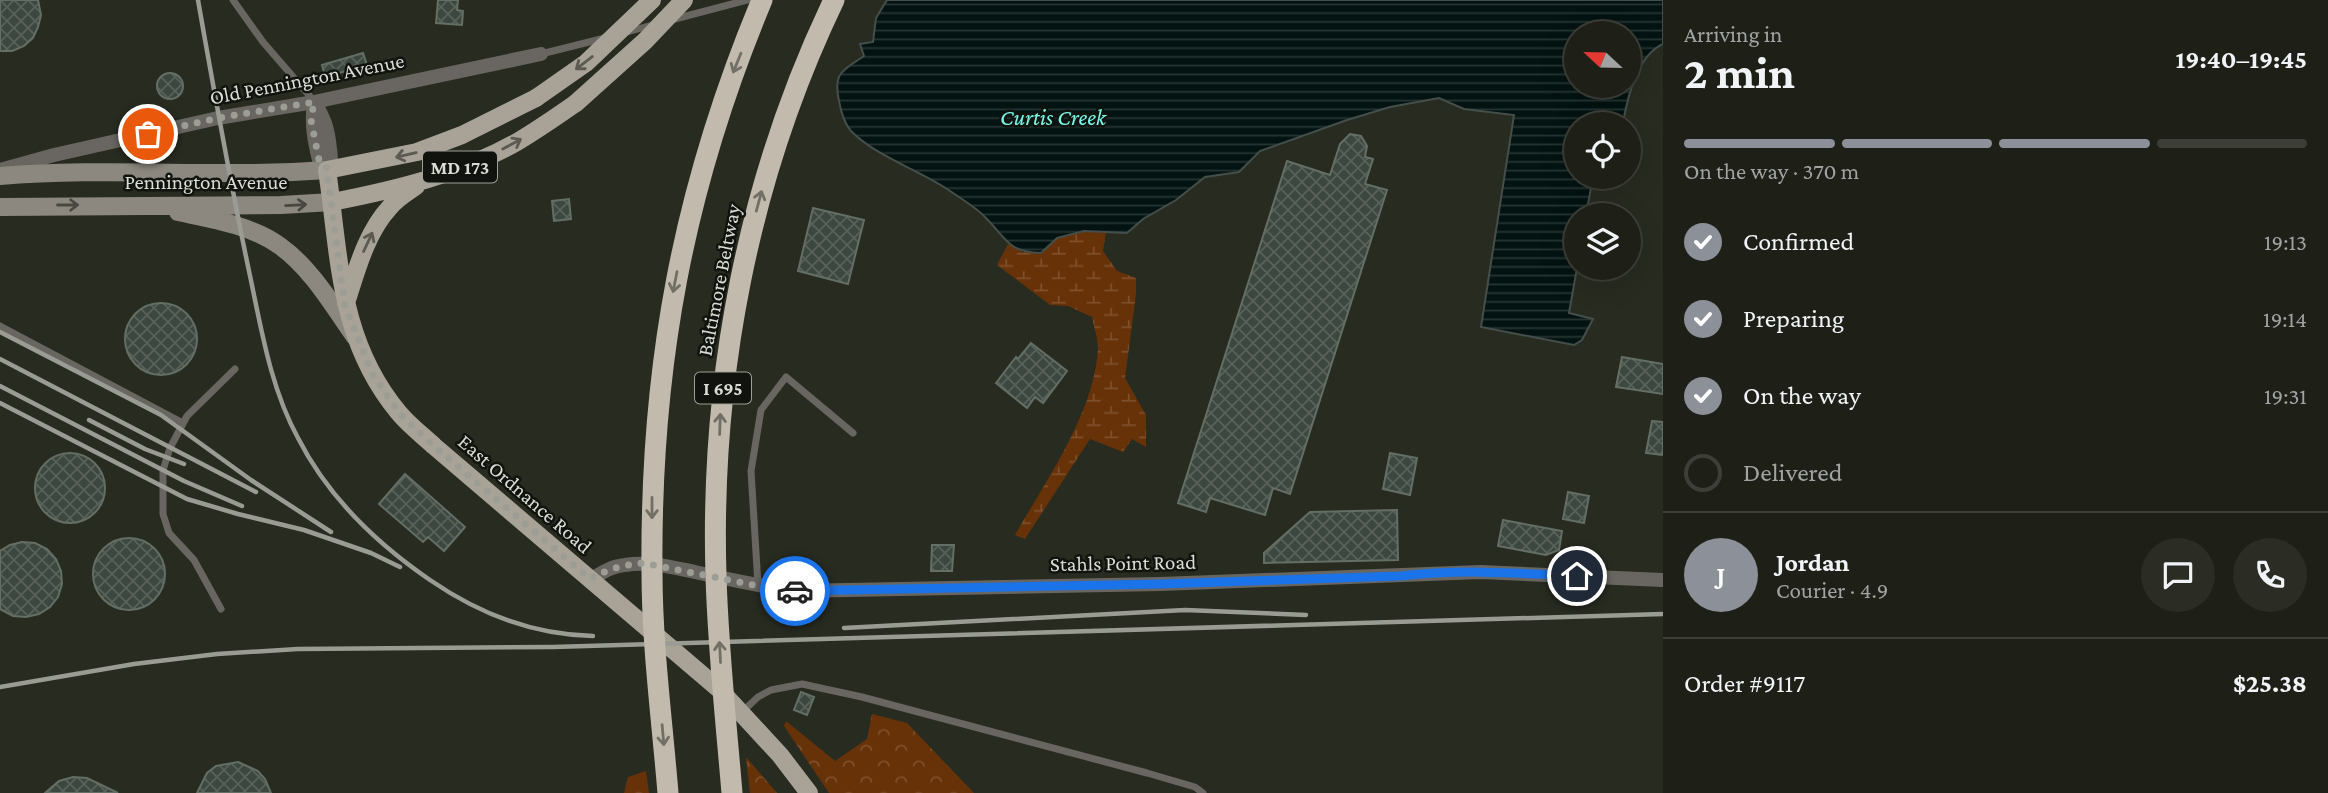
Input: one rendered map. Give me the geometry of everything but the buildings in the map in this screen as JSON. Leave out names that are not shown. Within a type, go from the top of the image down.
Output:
[{"type":"highway","name":"Baltimore Beltway","points":[[668,793],[652,575],[652,483],[657,403],[668,320],[683,239],[730,81],[762,0]]},
{"type":"highway","name":"Baltimore Beltway","points":[[732,793],[716,575],[722,393],[746,252],[767,174],[793,96],[834,0]]},
{"type":"main road","name":"Pennington Avenue","points":[[0,176],[83,173],[276,174],[417,152],[462,135],[536,98],[586,64],[652,0]]},
{"type":"main road","name":"Pennington Avenue","points":[[0,206],[281,205],[332,202],[370,195],[425,179],[476,161],[515,143],[576,103],[645,41],[684,0]]},
{"type":"main road","name":"East Ordnance Road","points":[[326,167],[345,306],[372,373],[399,413],[434,446],[681,655],[741,712],[780,755],[809,793]]},
{"type":"main road","points":[[345,306],[364,250],[380,219],[391,204],[425,179]]},
{"type":"main road","points":[[140,205],[214,219],[240,227],[279,245],[301,264],[357,340]]},
{"type":"street","name":"Old Pennington Avenue","points":[[0,170],[218,118],[314,102],[541,54]]},
{"type":"street","name":"East Ordnance Road","points":[[314,102],[325,118],[330,140],[331,159],[326,167]]},
{"type":"street","name":"Stahls Point Road","points":[[590,579],[615,567],[643,563],[796,591],[1160,584],[1480,572],[1663,580]]},
{"type":"lane","points":[[233,0],[263,42],[314,102]]},
{"type":"lane","points":[[541,54],[747,0]]},
{"type":"lane","points":[[0,326],[183,424]]},
{"type":"lane","points":[[221,609],[194,560],[169,533],[163,514],[163,470],[170,447],[183,424],[199,403],[235,369]]},
{"type":"lane","points":[[758,585],[751,471],[761,410],[786,377],[853,433]]},
{"type":"lane","points":[[741,712],[771,690],[802,684],[862,696],[1147,773],[1195,787],[1203,793]]},
{"type":"green space","points":[[1036,197],[1157,211],[1127,233],[1106,232],[1103,251],[1117,271],[1136,278],[1125,378],[1146,415],[1146,447],[1132,439],[1123,452],[1090,439],[1025,539],[1015,535],[1078,422],[1095,373],[1098,349],[1092,317],[1068,306],[1050,305],[997,265],[1008,244],[1024,253]]},
{"type":"green space","points":[[872,714],[907,723],[974,793],[829,793],[784,726],[786,721],[835,761],[867,739]]},
{"type":"green space","points":[[746,757],[777,793],[750,793]]},
{"type":"green space","points":[[646,771],[649,793],[624,793],[628,777]]},
{"type":"water","name":"Curtis Creek","points":[[887,0],[1663,0],[1663,44],[1642,64],[1642,21],[1564,21],[1564,98],[1629,98],[1625,112],[1564,112],[1564,189],[1591,189],[1588,203],[1564,203],[1564,280],[1575,280],[1569,313],[1593,319],[1582,340],[1574,345],[1481,327],[1514,115],[1464,109],[1439,98],[1390,107],[1260,151],[1239,172],[1205,177],[1127,233],[1084,231],[1057,238],[1041,253],[1030,252],[1014,247],[968,203],[885,156],[851,131],[840,105],[838,78],[845,69],[864,56],[860,44],[873,42],[876,18]]},
{"type":"railway","points":[[198,0],[235,203],[273,378],[288,418],[310,460],[339,499],[372,534],[410,566],[448,592],[487,612],[528,627],[593,636]]},
{"type":"railway","points":[[0,332],[161,415],[251,480],[331,532]]},
{"type":"railway","points":[[0,359],[256,492]]},
{"type":"railway","points":[[0,386],[184,481],[242,506]]},
{"type":"railway","points":[[0,403],[187,499],[304,530],[371,553],[400,567]]},
{"type":"railway","points":[[89,420],[145,449],[184,464]]},
{"type":"railway","points":[[844,628],[1185,610],[1306,615]]},
{"type":"railway","points":[[0,687],[134,664],[217,654],[298,649],[553,647],[1663,614]]},
{"type":"way so far","points":[[148,134],[218,118],[314,102],[311,120],[313,134],[319,160],[326,165],[345,306],[372,373],[399,413],[590,579],[608,569],[643,563],[795,591]]},
{"type":"route","points":[[795,591],[1160,584],[1480,572],[1577,576]]}]
